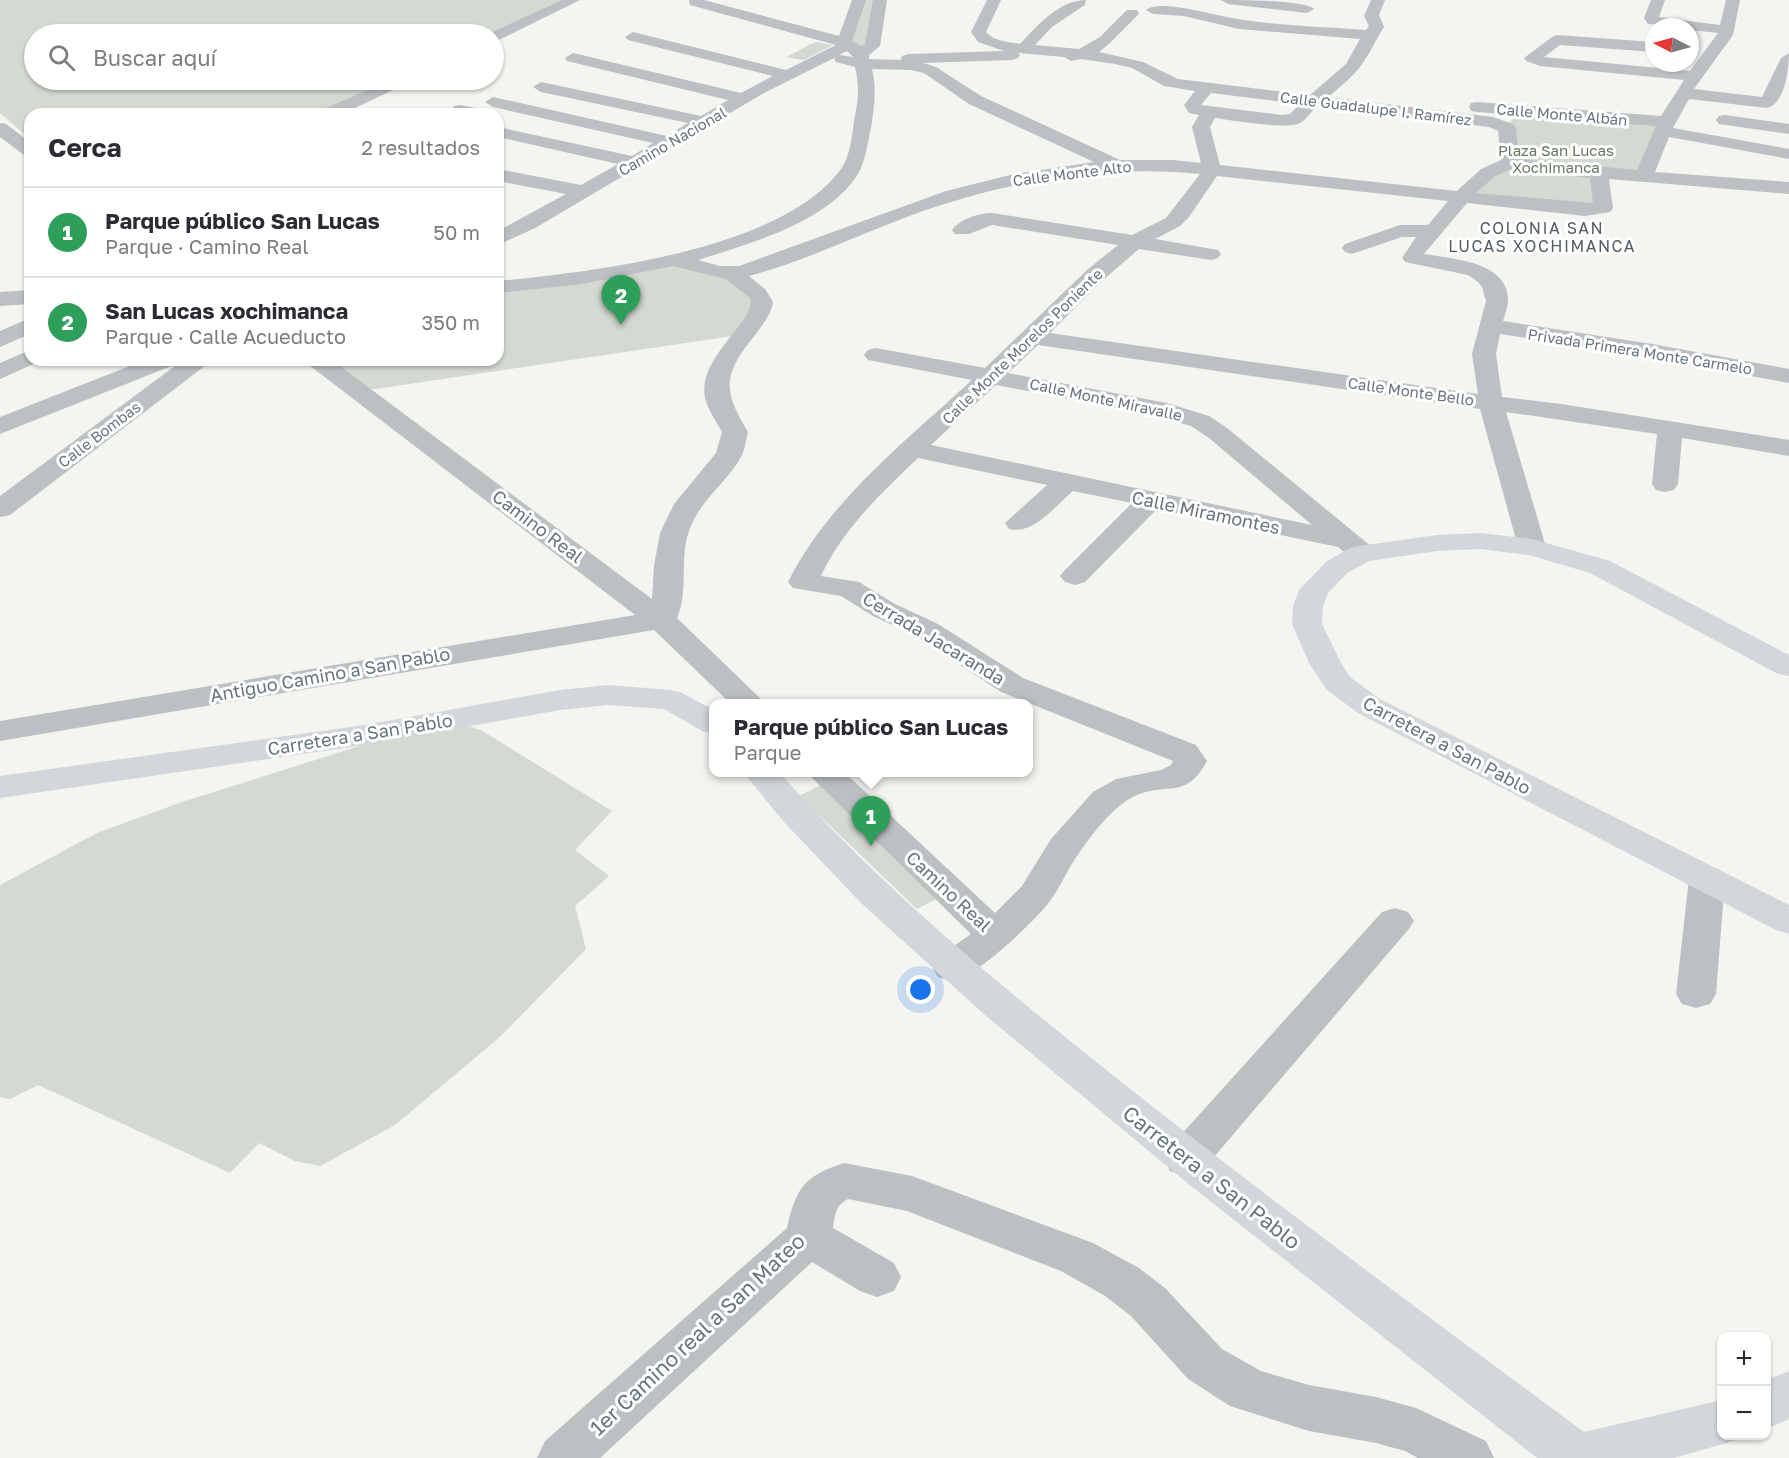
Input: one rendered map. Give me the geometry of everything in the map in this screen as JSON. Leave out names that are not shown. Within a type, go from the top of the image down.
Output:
[{"type":"main road","name":"Carretera a San Pablo","points":[[1789,667],[1600,567],[1532,547],[1480,541],[1354,547],[1314,590],[1308,606],[1307,624],[1325,663],[1338,683],[1369,706],[1789,921]]},
{"type":"main road","name":"Carretera a San Pablo","points":[[0,787],[365,735],[560,700],[609,694],[671,700],[709,721]]},
{"type":"main road","name":"Carretera a San Pablo","points":[[764,777],[801,822],[952,967],[1186,1159],[1577,1458],[1717,1425]]},
{"type":"main road","points":[[1771,1404],[1789,1393]]},
{"type":"street","points":[[504,32],[573,0]]},
{"type":"street","points":[[730,0],[912,62],[930,70],[975,100],[1115,165]]},
{"type":"street","points":[[504,286],[634,268],[720,248],[806,212],[831,194],[851,169],[859,142],[867,85],[851,42],[859,0]]},
{"type":"street","points":[[695,2],[872,46],[880,0]]},
{"type":"street","name":"Calle Guadalupe I. Ramírez","points":[[994,0],[978,36],[1028,58],[1080,55],[1144,67],[1167,82],[1422,112],[1493,122],[1507,128]]},
{"type":"street","points":[[1228,0],[1316,10]]},
{"type":"street","points":[[1207,88],[1192,105],[1196,109],[1295,119],[1312,100],[1357,61],[1368,35],[1377,27],[1376,21],[1366,16],[1378,0]]},
{"type":"street","points":[[1658,0],[1651,18],[1656,22],[1726,30]]},
{"type":"street","points":[[1643,177],[1667,122],[1708,56],[1725,35],[1733,0]]},
{"type":"street","points":[[912,62],[1028,58],[1047,24],[1080,2]]},
{"type":"street","points":[[1153,10],[1184,12],[1239,25],[1368,35]]},
{"type":"street","points":[[1080,55],[1097,47],[1132,13]]},
{"type":"street","points":[[1645,46],[1557,40],[1532,58],[1540,61],[1645,71]]},
{"type":"street","points":[[626,42],[758,91]]},
{"type":"street","name":"Camino Nacional","points":[[504,231],[528,224],[758,91],[851,42]]},
{"type":"street","points":[[912,62],[928,44]]},
{"type":"street","points":[[599,52],[758,91]]},
{"type":"street","points":[[1699,54],[1708,56]]},
{"type":"street","points":[[1767,103],[1789,58]]},
{"type":"street","points":[[1144,67],[1159,65],[1164,61]]},
{"type":"street","points":[[573,64],[758,91]]},
{"type":"street","points":[[1144,67],[1328,87]]},
{"type":"street","points":[[1654,72],[1695,76]]},
{"type":"street","points":[[541,87],[706,122]]},
{"type":"street","points":[[341,108],[380,90]]},
{"type":"street","points":[[1684,93],[1786,106]]},
{"type":"street","points":[[518,94],[670,142]]},
{"type":"street","name":"Calle Monte Albán","points":[[1422,112],[1443,105],[1667,122]]},
{"type":"street","points":[[1510,163],[1507,128],[1515,110]]},
{"type":"street","points":[[504,112],[670,142]]},
{"type":"street","points":[[1209,112],[1201,127],[1212,171]]},
{"type":"street","points":[[1667,122],[1701,116],[1789,129]]},
{"type":"street","points":[[1667,122],[1789,154]]},
{"type":"street","points":[[2,131],[24,147]]},
{"type":"street","points":[[504,133],[636,162]]},
{"type":"street","points":[[1532,547],[1491,403],[1484,354],[1497,301],[1492,287],[1486,278],[1474,270],[1412,258],[1461,197],[1500,164],[1510,163],[1643,177],[1789,188]]},
{"type":"street","name":"Calle Monte Alto","points":[[732,274],[961,193],[1042,175],[1115,165],[1155,165],[1596,210],[1603,208],[1599,173]]},
{"type":"street","name":"Calle Monte Morelos Poniente","points":[[803,582],[815,556],[858,501],[1033,337],[1095,275],[1134,242],[1173,222],[1212,171]]},
{"type":"street","points":[[504,176],[585,192]]},
{"type":"street","points":[[962,230],[984,219],[992,219],[1211,254]]},
{"type":"street","points":[[1352,248],[1400,231],[1433,231]]},
{"type":"street","points":[[661,620],[667,607],[668,566],[674,533],[684,510],[729,454],[735,432],[723,413],[717,396],[718,375],[726,354],[760,312],[762,302],[758,293],[732,274],[676,260]]},
{"type":"street","points":[[0,299],[18,313],[0,340]]},
{"type":"street","name":"Privada Primera Monte Carmelo","points":[[1490,326],[1652,351],[1789,376]]},
{"type":"street","name":"Calle Monte Bello","points":[[1033,337],[1561,411],[1789,448]]},
{"type":"street","name":"Calle Monte Miravalle","points":[[876,355],[1158,408],[1200,421],[1289,491],[1354,547]]},
{"type":"street","points":[[0,372],[24,360]]},
{"type":"street","points":[[0,426],[151,366]]},
{"type":"street","name":"Calle Bombas","points":[[0,509],[190,366]]},
{"type":"street","name":"Camino Real","points":[[325,366],[661,620],[745,699]]},
{"type":"street","points":[[1665,484],[1670,428]]},
{"type":"street","name":"Calle Miramontes","points":[[913,449],[1151,500],[1354,547]]},
{"type":"street","points":[[1019,523],[1067,482]]},
{"type":"street","points":[[1075,576],[1151,500]]},
{"type":"street","name":"Cerrada Jacaranda","points":[[803,582],[849,588],[884,610],[927,630],[1012,685],[1184,752],[1190,761],[1184,772],[1170,779],[1128,786],[1105,800],[1064,847],[1036,894],[996,935],[952,967]]},
{"type":"street","name":"Antiguo Camino a San Pablo","points":[[0,731],[661,620]]},
{"type":"street","name":"Camino Real","points":[[828,777],[996,935]]},
{"type":"street","points":[[1696,994],[1707,879]]},
{"type":"street","points":[[1186,1159],[1395,921]]},
{"type":"street","name":"1er Camino real a San Mateo","points":[[563,1458],[808,1237],[814,1207],[825,1190],[844,1181],[912,1194],[1077,1257],[1122,1282],[1148,1302],[1205,1364],[1248,1390],[1309,1408],[1376,1420],[1416,1431],[1468,1458]]},
{"type":"street","points":[[808,1237],[877,1277]]},
{"type":"green space","points":[[0,0],[568,0],[504,30],[504,24],[24,24],[24,90],[377,90],[338,108],[24,108],[24,134],[0,113]]},
{"type":"green space","points":[[865,0],[877,0],[869,41],[859,48],[851,41]]},
{"type":"green space","points":[[815,42],[833,45],[804,60],[786,57]]},
{"type":"green space","name":"Plaza San Lucas Xochimanca","points":[[1515,110],[1666,122],[1643,177],[1599,173],[1603,208],[1461,197],[1510,163],[1507,128]]},
{"type":"green space","points":[[678,264],[725,276],[756,296],[753,313],[733,336],[355,392],[321,366],[504,366],[504,290]]},
{"type":"green space","points":[[465,725],[481,730],[612,811],[575,850],[609,876],[575,906],[586,949],[501,1036],[395,1125],[320,1166],[295,1161],[259,1143],[230,1173],[38,1085],[10,1099],[0,1097],[0,885],[97,833],[182,802],[369,743]]},
{"type":"green space","points":[[825,783],[944,895],[917,909],[799,796]]},
{"type":"place","name":"San Lucas xochimanca","points":[[621,325]]},
{"type":"place","name":"Parque público San Lucas","points":[[871,846]]},
{"type":"district","name":"COLONIA SAN LUCAS XOCHIMANCA","points":[[1542,237]]}]
